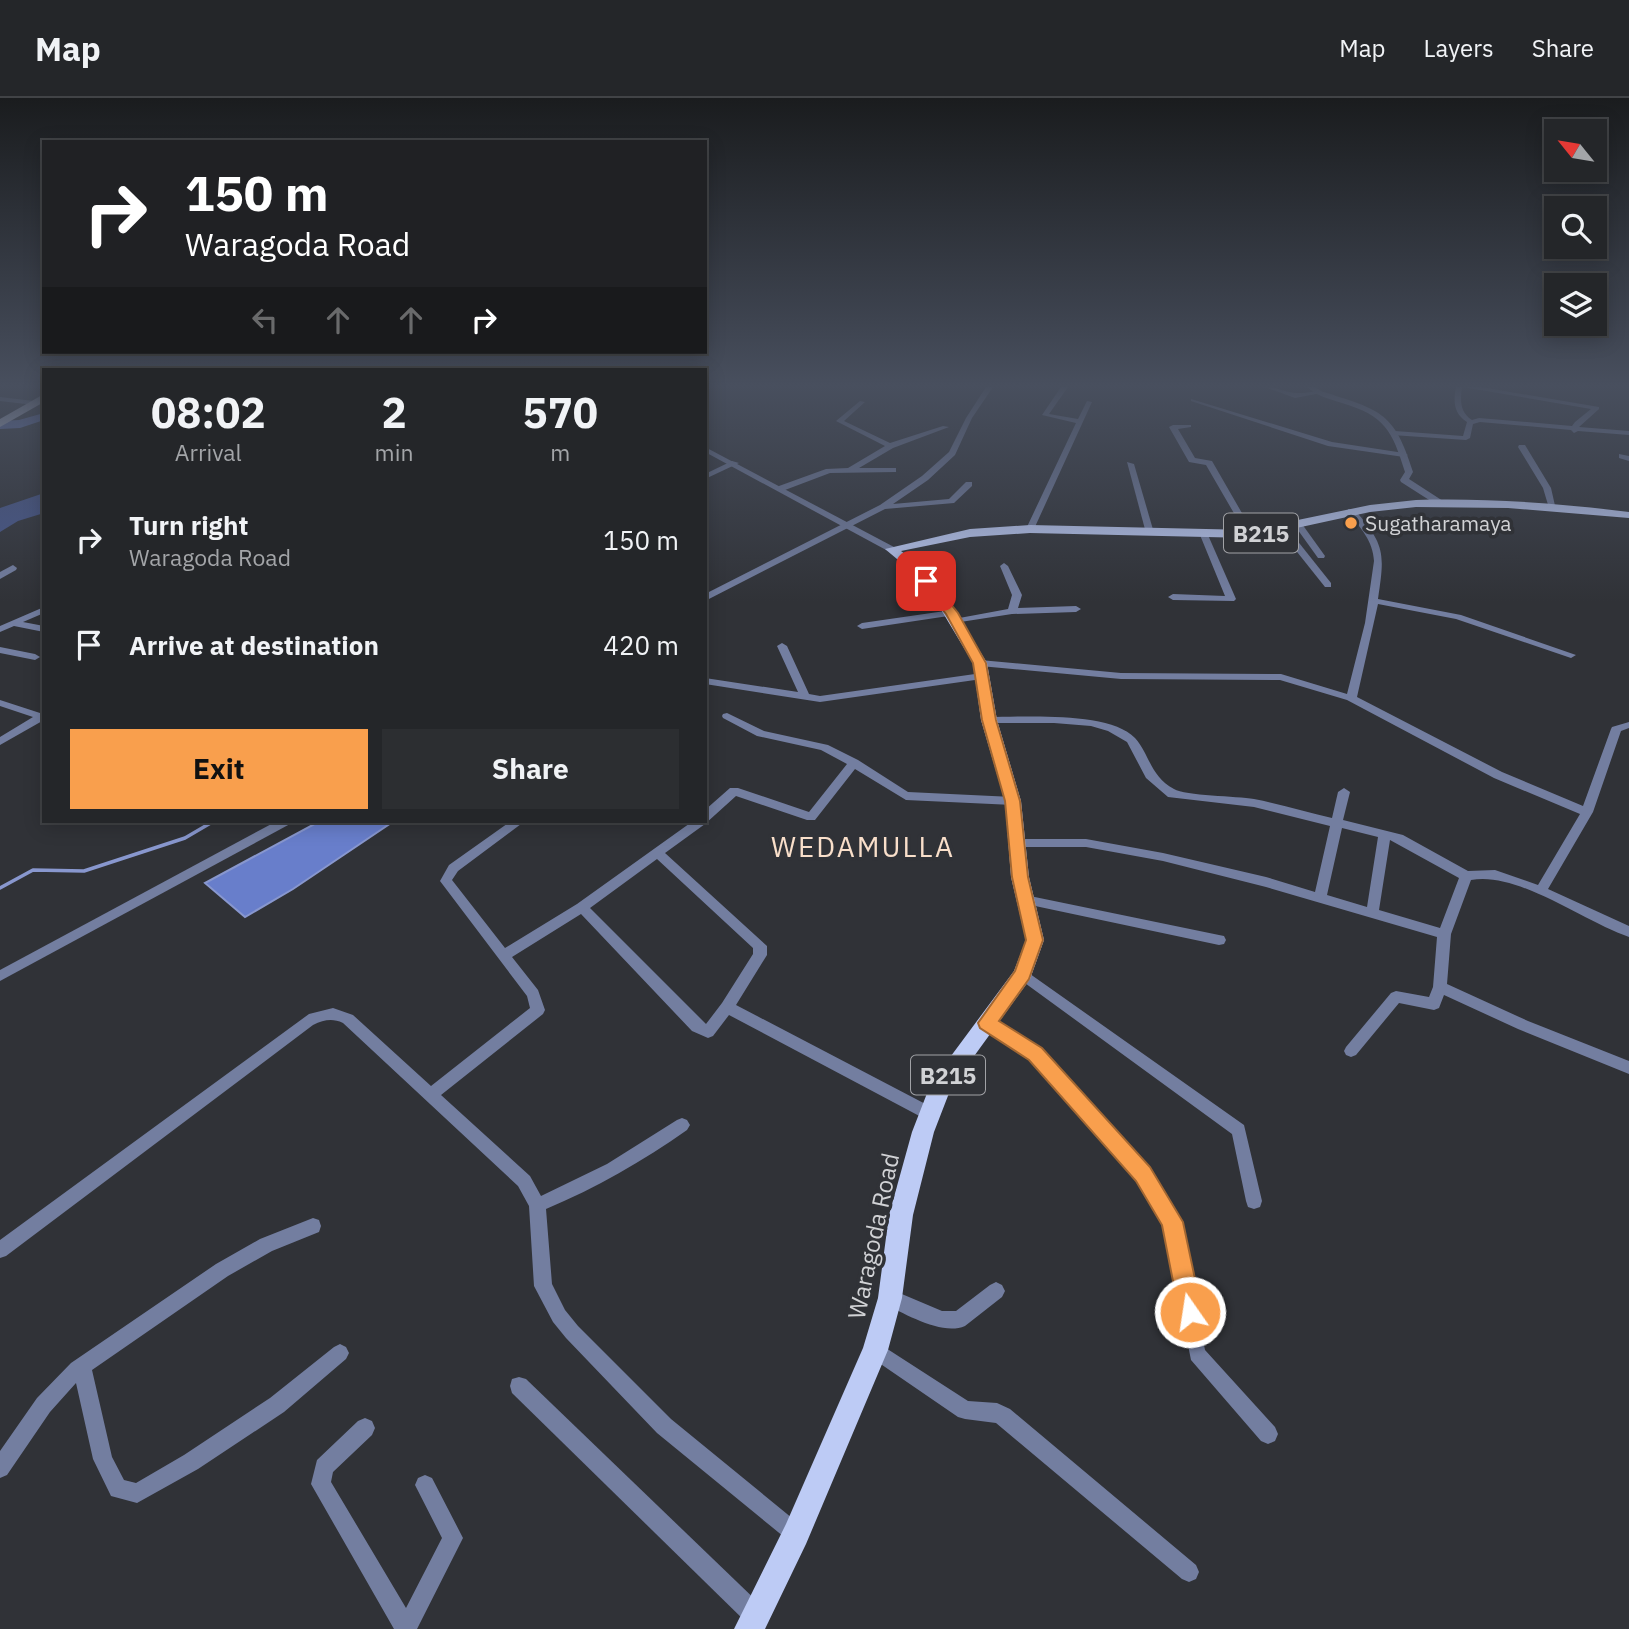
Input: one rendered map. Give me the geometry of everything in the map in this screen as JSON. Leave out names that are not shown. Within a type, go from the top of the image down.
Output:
[{"type":"main road","name":"B215","points":[[891,549],[970,533],[1030,529],[1250,534],[1285,531],[1351,511],[1440,503],[1553,508],[1629,515]]},
{"type":"main road","name":"Waragoda Road","points":[[752,1622],[796,1534],[875,1350],[890,1298],[901,1215],[930,1114],[942,1083],[1023,974],[1035,940],[1015,844],[1013,801],[989,720],[981,669],[954,617],[913,566],[891,549]]},
{"type":"street","points":[[725,458],[891,549]]},
{"type":"street","points":[[851,470],[870,458]]},
{"type":"street","points":[[707,597],[883,507],[925,478],[946,458]]},
{"type":"street","points":[[1030,529],[1062,458]]},
{"type":"street","points":[[1191,458],[1209,463],[1250,534]]},
{"type":"street","points":[[1405,458],[1409,472],[1404,480],[1440,503]]},
{"type":"street","points":[[1528,458],[1547,488],[1553,508]]},
{"type":"street","points":[[707,476],[735,463]]},
{"type":"street","points":[[1130,464],[1150,533]]},
{"type":"street","points":[[782,488],[830,471],[893,470]]},
{"type":"street","points":[[883,507],[951,501],[969,484]]},
{"type":"street","points":[[1351,511],[1372,536],[1379,554],[1360,668],[1351,698]]},
{"type":"street","points":[[1299,526],[1321,556]]},
{"type":"street","points":[[1285,531],[1328,585]]},
{"type":"street","points":[[1173,597],[1231,599],[1204,535]]},
{"type":"street","points":[[1004,566],[1017,594],[1012,611]]},
{"type":"street","points":[[0,576],[13,568]]},
{"type":"street","points":[[1373,600],[1458,617],[1571,655]]},
{"type":"street","points":[[862,626],[1012,611],[1076,608]]},
{"type":"street","points":[[0,629],[42,611]]},
{"type":"street","points":[[16,623],[42,629]]},
{"type":"street","points":[[782,646],[805,698]]},
{"type":"street","points":[[0,650],[35,657]]},
{"type":"street","points":[[707,681],[805,698],[864,695],[981,669],[1121,676],[1281,677],[1351,698],[1498,775],[1587,812]]},
{"type":"street","points":[[0,703],[41,715]]},
{"type":"street","points":[[0,741],[41,715]]},
{"type":"street","points":[[727,716],[761,734],[824,747],[855,763],[906,796],[1013,801]]},
{"type":"street","points":[[989,720],[1054,720],[1091,723],[1112,729],[1131,740],[1150,775],[1172,794],[1254,803],[1385,834],[1407,842],[1466,876],[1484,872],[1508,877],[1629,932]]},
{"type":"street","points":[[1541,891],[1587,812],[1607,747],[1616,729],[1629,725]]},
{"type":"street","points":[[707,815],[734,790],[811,817],[855,763]]},
{"type":"street","points":[[1320,897],[1344,792]]},
{"type":"street","points":[[0,976],[282,823]]},
{"type":"street","points":[[430,1095],[538,1010],[533,995],[446,881],[453,868],[516,823]]},
{"type":"street","points":[[503,956],[583,907],[698,823]]},
{"type":"street","points":[[1372,912],[1385,834]]},
{"type":"street","points":[[1015,844],[1086,843],[1163,857],[1320,897],[1444,934]]},
{"type":"street","points":[[583,907],[697,1027],[708,1032],[760,955],[760,946],[658,853]]},
{"type":"street","points":[[1351,1051],[1396,997],[1434,1004],[1440,986],[1444,934],[1466,876]]},
{"type":"street","points":[[1025,900],[1219,940]]},
{"type":"street","points":[[1023,974],[1239,1130],[1254,1200]]},
{"type":"street","points":[[1440,986],[1523,1025],[1629,1068]]},
{"type":"street","points":[[727,1007],[930,1114]]},
{"type":"street","points":[[0,1250],[322,1014],[335,1012],[348,1019],[524,1181],[537,1205],[543,1286],[559,1316],[664,1426],[796,1534]]},
{"type":"street","points":[[987,1023],[1035,1054],[1143,1174],[1163,1202],[1172,1222],[1197,1354],[1268,1434]]},
{"type":"street","points":[[537,1205],[587,1185],[642,1154],[682,1125]]},
{"type":"street","points":[[0,1468],[39,1412],[61,1385],[82,1367],[218,1271],[282,1235],[313,1226]]},
{"type":"street","points":[[890,1298],[942,1320],[959,1320],[996,1291]]},
{"type":"street","points":[[875,1350],[965,1410],[997,1412],[1003,1416],[1189,1572]]},
{"type":"street","points":[[82,1367],[108,1472],[118,1489],[137,1493],[191,1462],[277,1405],[340,1353]]},
{"type":"street","points":[[519,1386],[752,1622]]},
{"type":"street","points":[[365,1428],[324,1467],[321,1484],[406,1629]]},
{"type":"street","points":[[406,1629],[453,1538],[425,1485]]},
{"type":"shaded area","points":[[42,494],[42,514],[18,521],[0,532],[0,508]]},
{"type":"shaded area","points":[[316,823],[391,823],[293,889],[245,917],[205,883]]},
{"type":"waterway","points":[[0,888],[33,870],[84,871],[185,838],[211,823]]},
{"type":"place","name":"Sugatharamaya","points":[[1351,523]]},
{"type":"district","name":"WEDAMULLA","points":[[863,846]]},
{"type":"route","points":[[926,581],[952,613],[980,663],[989,720],[1013,801],[1020,877],[1035,940],[1023,974],[987,1023],[1035,1054],[1143,1174],[1163,1202],[1172,1222],[1190,1312]]}]
